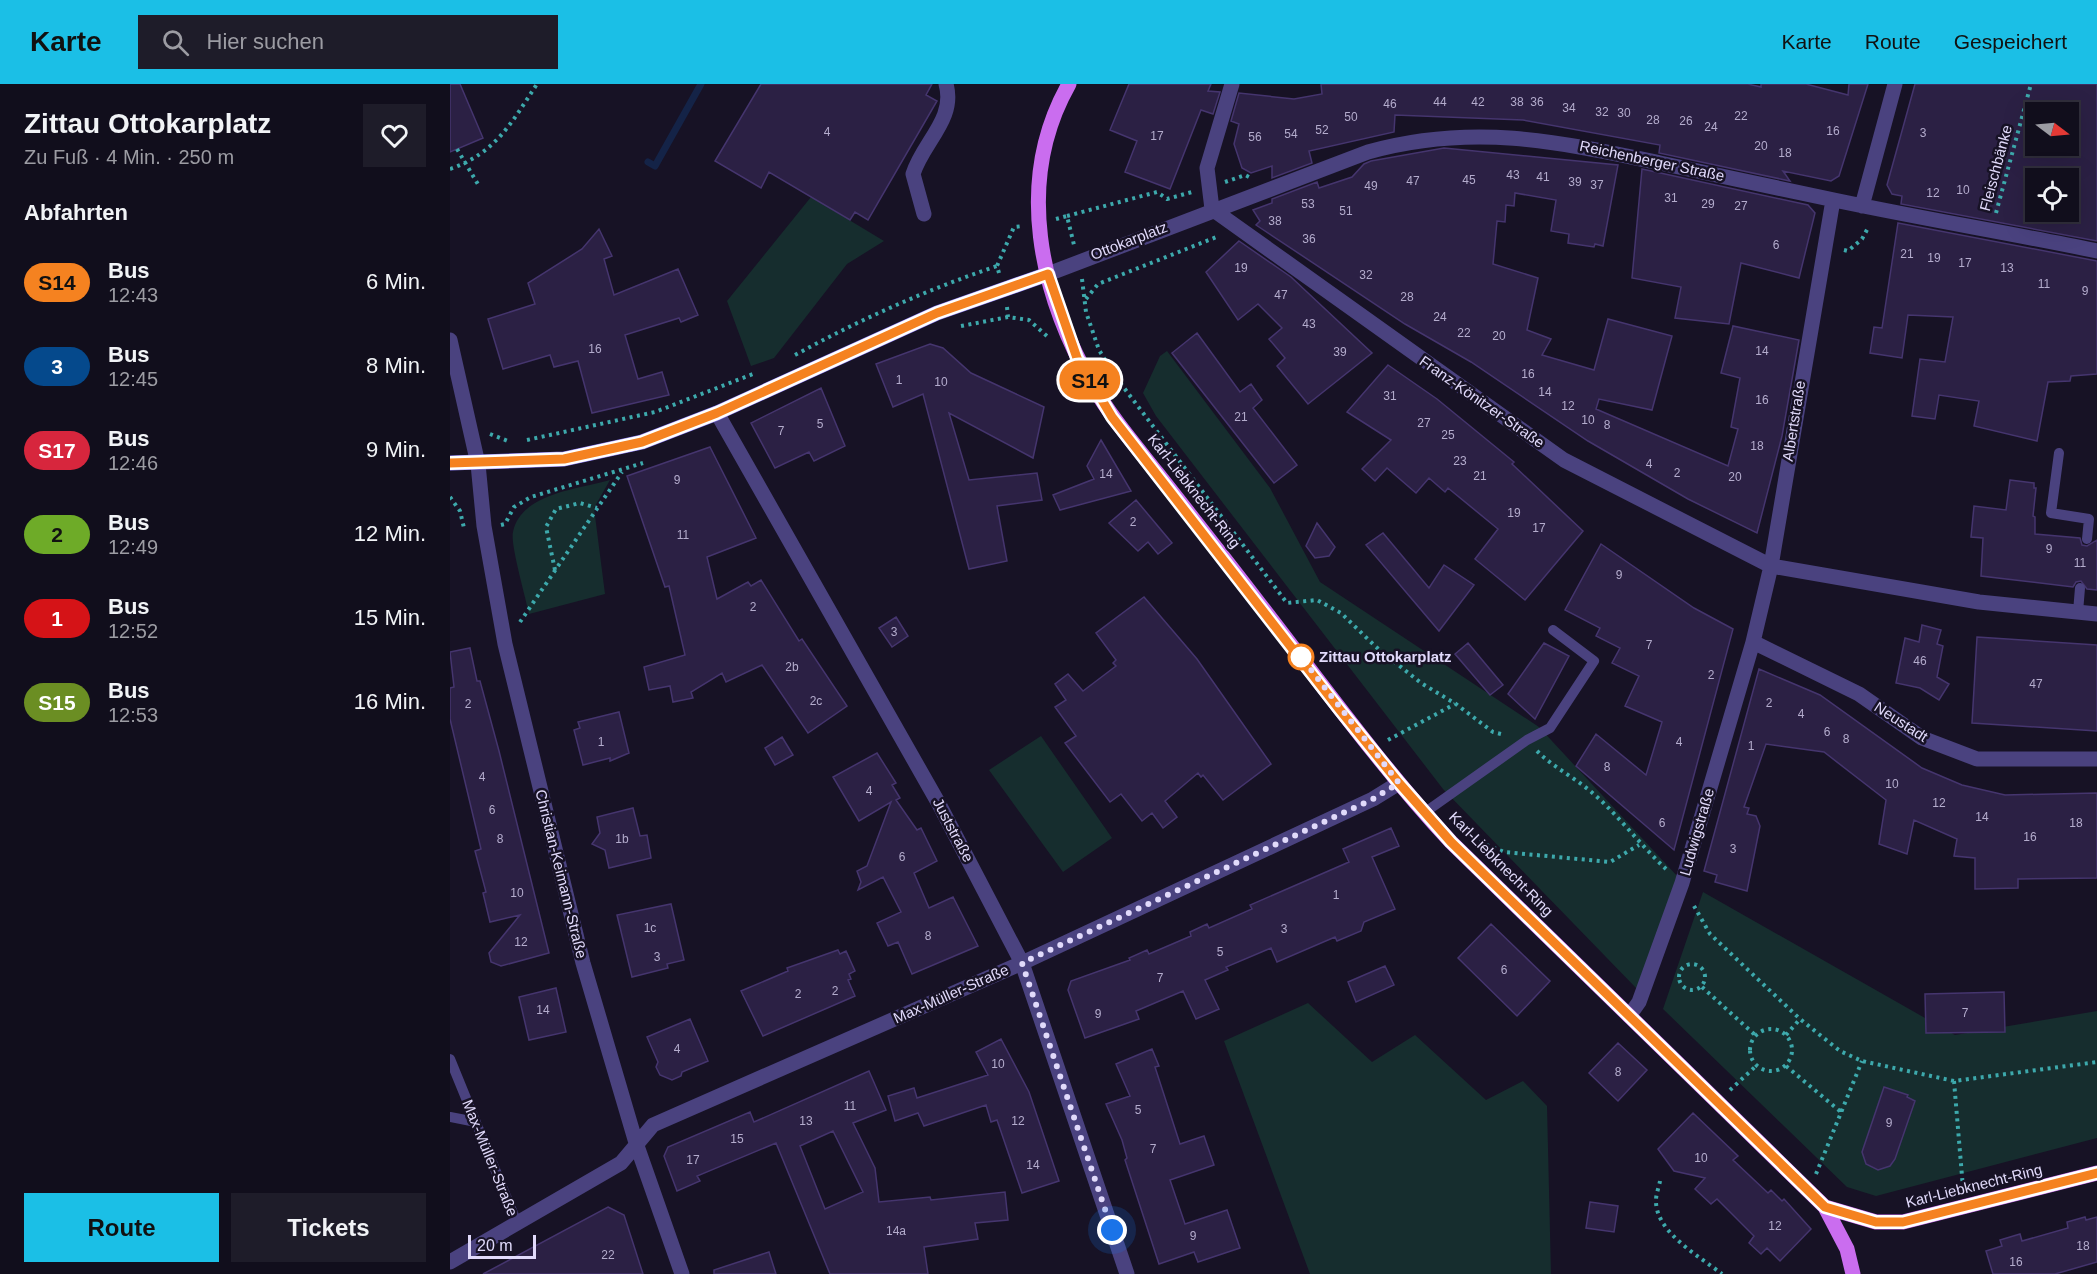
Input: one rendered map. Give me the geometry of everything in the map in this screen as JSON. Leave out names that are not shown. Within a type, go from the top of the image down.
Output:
[{"type":"main road","name":"Karl-Liebknecht-Ring","points":[[1069,84],[1051,125],[1041,159],[1037,192],[1037,225],[1048,274],[1077,358],[1112,417],[1424,813],[1717,1104],[1825,1207],[1860,1219],[1889,1224],[1965,1208],[2097,1173]]},
{"type":"main road","points":[[450,463],[478,464],[564,459],[642,442],[717,413],[937,313],[1048,274]]},
{"type":"main road","points":[[1825,1207],[1847,1249],[1853,1274]]},
{"type":"street","points":[[924,214],[912,174],[946,113],[950,98],[946,84]]},
{"type":"street","points":[[1212,209],[1207,168],[1232,84]]},
{"type":"street","points":[[1862,206],[1895,84]]},
{"type":"street","name":"Reichenberger Straße","points":[[1212,209],[1368,152],[1409,141],[1461,136],[1500,136],[1573,144],[1862,206],[2097,251]]},
{"type":"street","name":"Albertstraße","points":[[1753,642],[1770,566],[1833,200]]},
{"type":"street","name":"Ottokarplatz","points":[[1048,274],[1212,209]]},
{"type":"street","name":"Franz-Könitzer-Straße","points":[[1212,209],[1564,460],[1770,566]]},
{"type":"street","name":"Christian-Keimann-Straße","points":[[450,340],[478,464],[484,526],[505,644],[583,963],[636,1143],[682,1274]]},
{"type":"street","name":"Juststraße","points":[[717,413],[939,804],[1022,963],[1127,1274]]},
{"type":"street","points":[[1770,566],[1979,602],[2097,614]]},
{"type":"street","name":"Neustadt","points":[[1753,642],[1859,694],[1922,738],[1977,759],[2097,759]]},
{"type":"street","name":"Ludwigstraße","points":[[1629,1016],[1639,1002],[1682,883],[1753,642]]},
{"type":"street","name":"Max-Müller-Straße","points":[[450,1262],[621,1163],[653,1125],[1022,963],[1373,799],[1399,783]]},
{"type":"lane","points":[[2059,453],[2051,513],[2089,519],[2087,539]]},
{"type":"lane","points":[[2078,612],[2080,588]]},
{"type":"lane","points":[[1424,813],[1527,740],[1550,728],[1594,661],[1553,630]]},
{"type":"lane","name":"Max-Müller-Straße","points":[[450,1059],[517,1223]]},
{"type":"lane","points":[[450,1117],[476,1122]]},
{"type":"path","points":[[450,169],[464,164],[501,139],[537,84]]},
{"type":"path","name":"Fleischbänke","points":[[1991,231],[2031,84]]},
{"type":"path","points":[[457,149],[479,186]]},
{"type":"path","points":[[1067,216],[1157,192],[1167,199],[1245,175],[1254,180]]},
{"type":"path","points":[[1086,299],[1098,284],[1228,233],[1234,225]]},
{"type":"path","points":[[785,360],[875,313],[934,288],[997,266],[1014,228]]},
{"type":"path","points":[[1825,248],[1848,251],[1868,231]]},
{"type":"path","points":[[1078,261],[1086,299],[1086,312],[1099,350],[1115,376],[1287,603],[1317,600],[1341,613],[1376,647],[1412,676],[1456,704],[1493,732],[1527,740],[1549,763],[1590,791],[1639,845],[1682,883],[1710,934],[1800,1019],[1840,1051],[1862,1061],[1954,1081],[2097,1062]]},
{"type":"path","points":[[469,431],[483,429],[491,436],[509,441],[529,440],[655,412],[764,369]]},
{"type":"path","points":[[505,644],[622,471]]},
{"type":"path","points":[[450,497],[460,511],[463,528]]},
{"type":"path","points":[[555,570],[546,527],[555,509],[580,503],[597,508]]},
{"type":"path","points":[[1372,749],[1456,704]]},
{"type":"path","points":[[1472,835],[1481,843],[1504,852],[1610,862],[1639,845]]},
{"type":"path","points":[[1690,964],[1702,968],[1706,975],[1702,987],[1694,991],[1685,988],[1679,981],[1683,968],[1690,964]]},
{"type":"path","points":[[1702,987],[1755,1035]]},
{"type":"path","points":[[1786,1035],[1800,1019]]},
{"type":"path","points":[[1767,1029],[1774,1029],[1786,1035],[1792,1054],[1786,1066],[1774,1072],[1756,1066],[1750,1054],[1751,1041],[1755,1035],[1767,1029]]},
{"type":"path","points":[[1809,1191],[1862,1061]]},
{"type":"path","points":[[1717,1104],[1756,1066]]},
{"type":"path","points":[[1786,1066],[1841,1112]]},
{"type":"path","points":[[1954,1081],[1965,1208]]},
{"type":"path","points":[[1660,1181],[1656,1200],[1658,1216],[1677,1239],[1722,1274]]},
{"type":"green space","points":[[811,197],[884,241],[847,264],[774,358],[751,366],[727,301]]},
{"type":"green space","points":[[1167,351],[1270,488],[1320,582],[1539,727],[1678,877],[1638,990],[1443,789],[1156,416],[1143,393],[1160,356]]},
{"type":"green space","points":[[610,480],[594,508],[605,594],[529,614],[513,538],[518,519],[527,509],[553,495]]},
{"type":"green space","points":[[1041,736],[1112,838],[1063,872],[989,770]]},
{"type":"green space","points":[[1703,892],[1955,1035],[2097,1011],[2097,1138],[1876,1196],[1847,1187],[1663,1009]]},
{"type":"green space","points":[[1308,1003],[1372,1062],[1415,1035],[1486,1100],[1523,1081],[1547,1106],[1551,1274],[1310,1274],[1224,1041]]},
{"type":"building","points":[[450,84],[460,84],[483,138],[450,152]]},
{"type":"building","points":[[761,84],[932,84],[926,95],[937,101],[868,220],[855,212],[850,220],[769,172],[761,188],[715,161]]},
{"type":"building","points":[[1129,84],[1211,84],[1208,91],[1220,92],[1213,114],[1201,110],[1170,189],[1125,172],[1137,141],[1110,130]]},
{"type":"building","points":[[1321,84],[1748,84],[1761,87],[1761,84],[1806,84],[1848,95],[1849,84],[1868,84],[1839,176],[1831,181],[1783,171],[1790,181],[1659,153],[1660,145],[1523,120],[1395,115],[1394,132],[1309,151],[1312,163],[1272,178],[1272,166],[1251,173],[1242,168],[1234,144],[1239,124],[1231,121],[1239,93],[1294,99],[1322,94]]},
{"type":"building","points":[[1915,84],[2097,84],[2097,241],[1901,204],[1902,196],[1892,194],[1887,185]]},
{"type":"building","points":[[1444,148],[1618,165],[1603,246],[1568,243],[1569,234],[1551,231],[1556,200],[1515,193],[1514,206],[1506,205],[1505,222],[1497,221],[1493,264],[1538,278],[1527,330],[1551,339],[1542,355],[1594,370],[1608,319],[1672,336],[1652,410],[1599,399],[1596,409],[1728,466],[1738,429],[1731,427],[1740,378],[1721,373],[1733,326],[1799,340],[1782,436],[1757,533],[1688,499],[1588,441],[1471,362],[1405,324],[1256,225],[1260,221],[1253,210],[1272,203],[1272,199],[1317,182],[1319,188],[1352,177],[1364,164],[1371,161]]},
{"type":"building","points":[[1642,169],[1808,205],[1815,213],[1799,278],[1741,263],[1729,324],[1675,318],[1681,287],[1632,278]]},
{"type":"building","points":[[1898,223],[2097,261],[2097,374],[2071,376],[2070,381],[2048,382],[2037,441],[1974,426],[1979,401],[1939,395],[1935,419],[1912,416],[1920,359],[1945,362],[1953,317],[1908,315],[1902,358],[1870,353],[1874,327],[1882,328]]},
{"type":"building","points":[[599,229],[612,256],[604,259],[614,295],[678,269],[698,315],[681,322],[679,318],[625,335],[638,379],[662,372],[669,395],[592,413],[578,361],[554,367],[550,355],[503,369],[488,319],[535,304],[528,283],[582,249]]},
{"type":"building","points":[[1239,241],[1291,277],[1372,353],[1308,404],[1277,366],[1285,358],[1269,339],[1282,328],[1258,304],[1238,320],[1206,272]]},
{"type":"building","points":[[1197,333],[1240,392],[1251,384],[1262,400],[1253,408],[1297,465],[1274,483],[1172,353]]},
{"type":"building","points":[[930,344],[943,348],[971,373],[1044,407],[1033,458],[949,413],[969,480],[1037,473],[1042,500],[997,506],[1007,561],[969,569],[923,394],[893,407],[876,364]]},
{"type":"building","points":[[1388,365],[1437,399],[1514,462],[1512,464],[1583,531],[1525,600],[1475,559],[1498,529],[1448,488],[1445,492],[1429,478],[1416,493],[1387,468],[1375,481],[1362,469],[1391,440],[1347,412]]},
{"type":"building","points":[[821,388],[845,446],[814,461],[809,452],[775,468],[751,423]]},
{"type":"building","points":[[1101,440],[1131,491],[1060,510],[1053,495],[1094,479],[1087,466]]},
{"type":"building","points":[[710,447],[756,538],[707,557],[717,599],[748,582],[751,586],[761,580],[799,641],[802,639],[847,706],[808,733],[762,665],[726,682],[722,673],[691,692],[693,698],[673,702],[670,686],[649,690],[644,667],[685,655],[669,586],[665,587],[627,476]]},
{"type":"building","points":[[2010,480],[2034,483],[2034,488],[2036,488],[2033,516],[2035,517],[2035,534],[2080,538],[2082,545],[2087,546],[2097,540],[2097,590],[2087,589],[2081,581],[2076,582],[2073,587],[1981,576],[1983,538],[1971,537],[1974,506],[2006,510]]},
{"type":"building","points":[[1136,500],[1172,543],[1158,554],[1148,542],[1138,551],[1109,523]]},
{"type":"building","points":[[1317,523],[1335,547],[1329,556],[1315,558],[1306,546]]},
{"type":"building","points":[[1383,533],[1429,588],[1444,565],[1474,585],[1439,631],[1366,545]]},
{"type":"building","points":[[1601,544],[1694,608],[1733,629],[1674,850],[1576,766],[1596,734],[1646,775],[1662,722],[1625,706],[1639,676],[1612,663],[1620,648],[1596,636],[1600,628],[1565,610]]},
{"type":"building","points":[[1144,597],[1197,659],[1271,764],[1223,800],[1203,775],[1201,777],[1198,773],[1165,801],[1177,817],[1163,828],[1152,813],[1142,821],[1121,794],[1110,802],[1065,743],[1076,736],[1055,707],[1066,700],[1055,684],[1068,674],[1083,691],[1116,666],[1113,663],[1116,660],[1096,633]]},
{"type":"building","points":[[896,617],[908,636],[892,647],[879,628]]},
{"type":"building","points":[[1922,625],[1941,630],[1937,644],[1943,646],[1937,677],[1949,684],[1939,700],[1920,688],[1896,683],[1905,638],[1919,642]]},
{"type":"building","points":[[1977,637],[2097,645],[2097,731],[1972,723]]},
{"type":"building","points":[[1468,643],[1503,685],[1490,695],[1455,654]]},
{"type":"building","points":[[1544,643],[1569,656],[1535,719],[1508,694]]},
{"type":"building","points":[[470,648],[477,681],[480,681],[499,751],[549,953],[501,966],[491,962],[489,953],[520,915],[490,922],[483,893],[486,892],[475,851],[481,849],[450,719],[450,688],[454,687],[450,652]]},
{"type":"building","points":[[1759,669],[1820,695],[1922,768],[1962,785],[2005,795],[2097,793],[2097,878],[2018,879],[2018,888],[1975,889],[1975,858],[1954,856],[1957,839],[1914,820],[1907,854],[1879,844],[1886,800],[1824,752],[1766,744],[1744,807],[1749,808],[1747,814],[1756,816],[1760,826],[1747,891],[1715,882],[1717,875],[1704,871]]},
{"type":"building","points":[[619,712],[629,753],[610,761],[610,758],[583,765],[574,730],[580,728],[578,722]]},
{"type":"building","points":[[782,737],[793,755],[775,765],[765,748]]},
{"type":"building","points":[[877,753],[896,783],[892,785],[900,798],[896,800],[917,830],[921,828],[937,861],[914,873],[929,908],[953,897],[978,946],[912,974],[898,942],[888,946],[877,923],[901,912],[883,877],[858,890],[861,882],[857,871],[867,866],[891,802],[859,821],[833,777]]},
{"type":"building","points":[[633,808],[640,836],[647,835],[651,858],[609,868],[605,850],[592,844],[600,833],[597,817]]},
{"type":"building","points":[[1391,828],[1399,846],[1372,857],[1395,909],[1364,922],[1361,931],[1337,941],[1335,937],[1277,962],[1271,948],[1226,967],[1228,970],[1205,980],[1219,1009],[1196,1019],[1183,991],[1136,1011],[1139,1019],[1085,1038],[1068,990],[1071,981],[1130,960],[1129,958],[1147,950],[1149,954],[1191,936],[1190,932],[1207,924],[1209,928],[1252,909],[1250,905],[1349,862],[1343,849]]},
{"type":"building","points":[[671,904],[684,960],[667,964],[668,968],[632,977],[617,915]]},
{"type":"building","points":[[1491,924],[1550,981],[1517,1016],[1458,958]]},
{"type":"building","points":[[838,950],[840,954],[846,951],[855,971],[849,974],[851,979],[848,980],[855,996],[763,1036],[741,991],[788,971],[787,968]]},
{"type":"building","points":[[1385,966],[1394,985],[1356,1002],[1348,982]]},
{"type":"building","points":[[556,988],[566,1032],[529,1040],[519,997]]},
{"type":"building","points":[[2004,992],[2005,1032],[1926,1033],[1925,994]]},
{"type":"building","points":[[690,1019],[708,1061],[682,1072],[681,1076],[672,1080],[660,1075],[656,1067],[658,1062],[647,1037]]},
{"type":"building","points":[[1001,1039],[1029,1092],[1059,1181],[1022,1193],[997,1120],[991,1122],[986,1105],[924,1126],[918,1113],[895,1121],[888,1096],[914,1088],[917,1098],[988,1075],[976,1052]]},
{"type":"building","points":[[1618,1043],[1647,1070],[1618,1101],[1589,1073]]},
{"type":"building","points":[[1152,1049],[1159,1066],[1155,1067],[1180,1144],[1204,1136],[1214,1165],[1170,1180],[1185,1224],[1227,1210],[1240,1248],[1198,1262],[1194,1252],[1159,1264],[1125,1160],[1127,1158],[1122,1140],[1106,1104],[1130,1096],[1116,1064]]},
{"type":"building","points":[[869,1071],[886,1110],[853,1123],[875,1168],[879,1202],[930,1197],[931,1200],[1005,1192],[1008,1220],[975,1223],[978,1239],[924,1247],[928,1274],[830,1274],[776,1143],[697,1176],[700,1181],[677,1191],[664,1156],[668,1147],[750,1112],[754,1122]],"holes":[[[833,1131],[863,1192],[825,1209],[800,1146]]]},
{"type":"building","points":[[1884,1087],[1908,1095],[1907,1097],[1915,1101],[1895,1159],[1890,1166],[1878,1170],[1866,1164],[1862,1152]]},
{"type":"building","points":[[1693,1113],[1738,1156],[1733,1160],[1768,1193],[1771,1190],[1782,1201],[1784,1199],[1811,1229],[1780,1261],[1767,1248],[1761,1254],[1749,1243],[1754,1236],[1717,1199],[1711,1204],[1695,1189],[1705,1178],[1674,1171],[1658,1149]]},
{"type":"building","points":[[1590,1202],[1618,1206],[1614,1232],[1586,1228]]},
{"type":"building","points":[[608,1207],[624,1215],[643,1274],[483,1274]]},
{"type":"building","points":[[2085,1217],[2086,1220],[2097,1217],[2097,1262],[2055,1274],[1993,1274],[1986,1251],[2002,1246],[2000,1240],[2020,1234],[2022,1241],[2068,1228],[2067,1222]]},
{"type":"building","points":[[769,1252],[776,1274],[714,1274],[714,1270]]},
{"type":"waterway","points":[[648,162],[655,166],[701,84]]},
{"type":"bus line","name":"S14","points":[[450,463],[478,464],[564,459],[642,442],[717,413],[937,313],[1048,274],[1077,358],[1112,417],[1399,783],[1451,842],[1825,1207],[1860,1219],[1889,1224],[1918,1220],[2097,1173]]},
{"type":"place","name":"Zittau Ottokarplatz","points":[[1301,657]]},
{"type":"route","points":[[1112,1230],[1022,963],[1373,799],[1399,783],[1301,657]]}]
